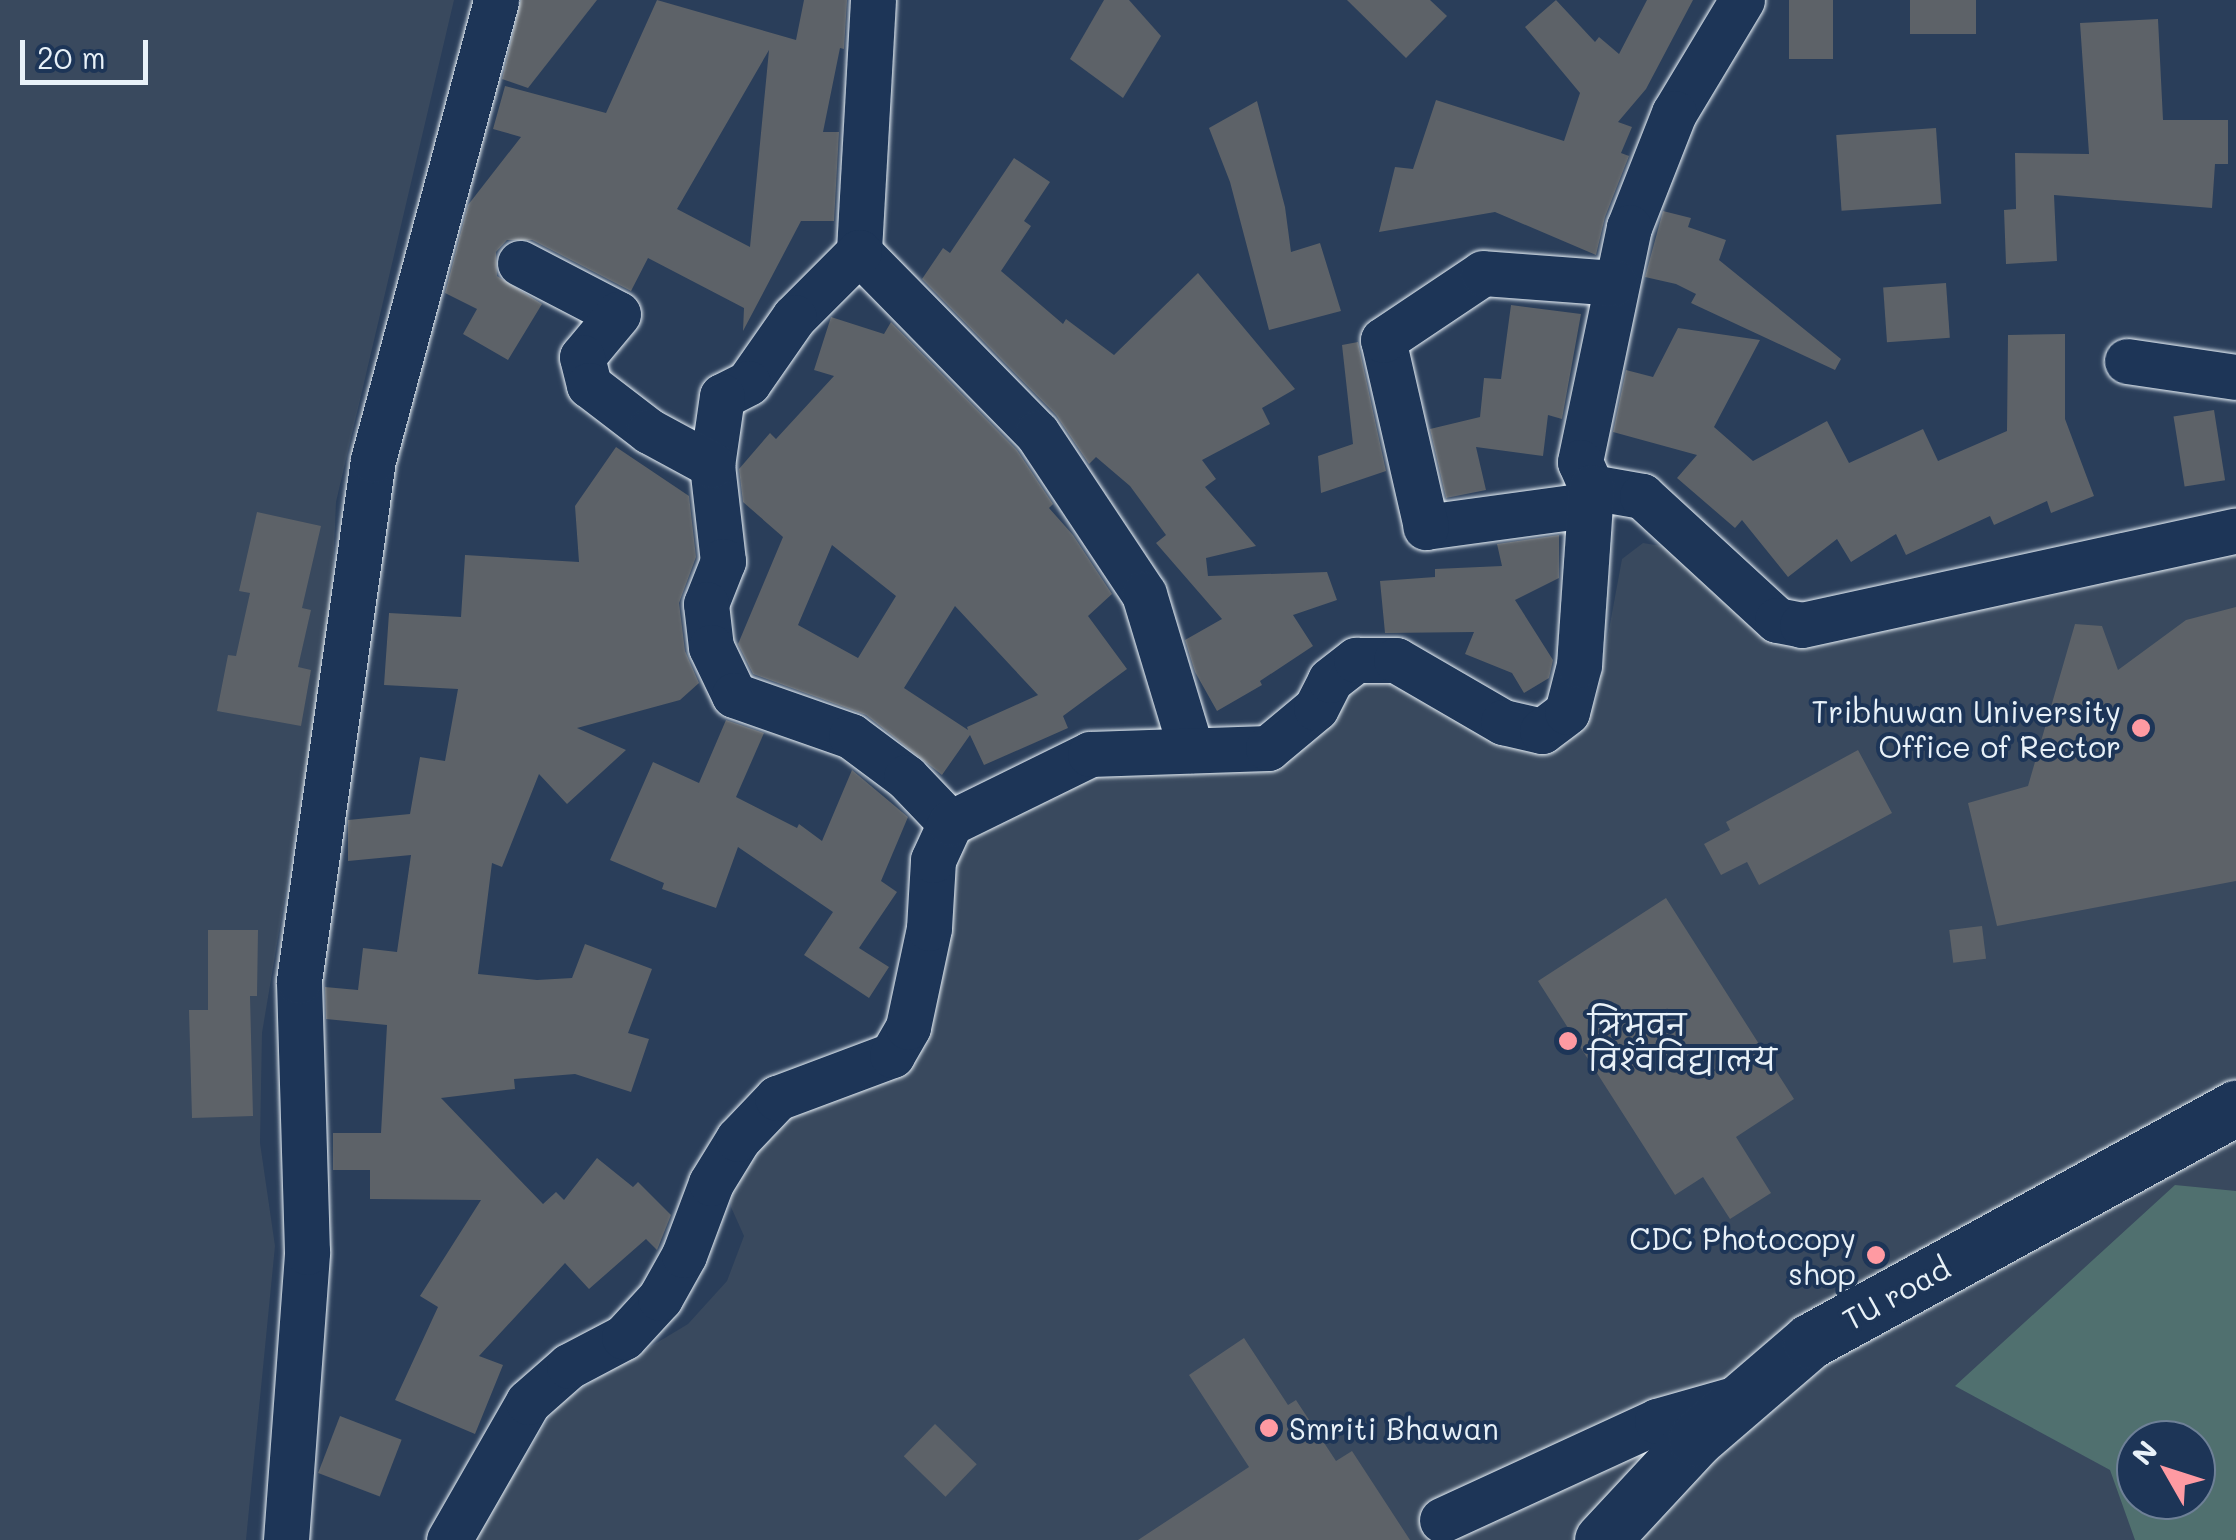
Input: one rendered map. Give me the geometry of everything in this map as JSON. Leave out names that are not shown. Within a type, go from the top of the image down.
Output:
[{"type":"street","points":[[286,1540],[307,1252],[300,981],[374,460],[496,0]]},
{"type":"street","points":[[872,0],[859,252],[794,317],[748,383],[722,396],[712,465],[724,561],[706,604],[711,647],[734,695],[851,736],[906,778],[950,823]]},
{"type":"street","points":[[449,1540],[528,1402],[569,1366],[624,1337],[660,1298],[684,1255],[710,1183],[738,1139],[777,1098],[892,1055],[908,1027],[929,928],[934,860],[950,823],[1090,754],[1268,748],[1316,708],[1330,680],[1356,660],[1396,660],[1503,722],[1542,731],[1567,712],[1579,665],[1588,551],[1589,496],[1580,462],[1614,282],[1629,227],[1674,114],[1742,0]]},
{"type":"street","points":[[859,252],[1037,432],[1144,594],[1191,750]]},
{"type":"street","points":[[520,263],[618,314],[582,357],[589,385],[649,431],[712,465]]},
{"type":"street","points":[[1614,282],[1483,273],[1383,340],[1426,527],[1589,496],[1642,496],[1778,620],[1802,625],[2236,530]]},
{"type":"street","points":[[2128,361],[2236,377]]},
{"type":"street","name":"TU road","points":[[1602,1540],[1696,1438],[1810,1341],[2236,1108]]},
{"type":"street","points":[[1442,1520],[1657,1421],[1748,1395]]},
{"type":"shaded area","points":[[0,0],[454,0],[336,502],[331,623],[262,1033],[260,1143],[275,1246],[246,1540],[0,1540]]},
{"type":"shaded area","name":"त्रिभुवन विश्वविद्यालय","points":[[1643,543],[1668,547],[1765,628],[2236,544],[2236,1540],[464,1540],[492,1508],[560,1401],[688,1324],[727,1281],[744,1236],[731,1207],[729,1172],[745,1135],[881,1062],[956,840],[1047,776],[1287,758],[1343,691],[1387,672],[1552,745],[1575,736],[1596,700],[1622,559]]},
{"type":"green space","points":[[2175,1185],[2236,1191],[2236,1540],[2135,1540],[2128,1520],[2216,1520],[2216,1420],[2116,1420],[2116,1487],[2110,1470],[1955,1386]]},
{"type":"building","points":[[521,0],[597,0],[528,88],[502,79]]},
{"type":"building","points":[[657,0],[796,40],[804,0],[847,0],[844,49],[840,48],[823,132],[839,132],[834,221],[801,221],[743,331],[744,308],[648,258],[631,291],[532,240],[507,240],[496,252],[497,276],[542,304],[508,360],[463,334],[477,309],[445,293],[468,205],[521,137],[493,129],[505,86],[606,113]],"holes":[[[769,50],[750,247],[677,209]]]},
{"type":"building","points":[[1104,0],[1129,0],[1161,36],[1123,98],[1070,59]]},
{"type":"building","points":[[1347,0],[1430,0],[1447,16],[1406,58]]},
{"type":"building","points":[[1556,0],[1595,42],[1599,37],[1619,54],[1647,0],[1693,0],[1646,89],[1618,122],[1632,127],[1621,153],[1629,156],[1605,217],[1596,255],[1495,212],[1379,232],[1395,167],[1413,169],[1436,100],[1564,141],[1580,93],[1525,27]]},
{"type":"building","points":[[1789,0],[1833,0],[1833,59],[1789,59]]},
{"type":"building","points":[[1910,0],[1976,0],[1976,34],[1910,34]]},
{"type":"building","points":[[2158,19],[2163,120],[2228,120],[2228,164],[2215,164],[2212,208],[2054,195],[2057,261],[2006,264],[2004,210],[2016,209],[2015,153],[2089,154],[2080,23]]},
{"type":"building","points":[[1257,101],[1285,207],[1291,252],[1320,243],[1341,311],[1269,330],[1230,182],[1209,128]]},
{"type":"building","points":[[1936,128],[1941,204],[1842,211],[1836,135]]},
{"type":"building","points":[[1014,158],[1050,182],[1024,221],[1031,226],[1001,271],[1063,324],[1066,319],[1114,355],[1198,273],[1295,389],[1262,408],[1270,424],[1202,460],[1216,479],[1205,487],[1256,546],[1206,558],[1208,576],[1327,572],[1337,600],[1293,615],[1313,646],[1260,681],[1262,685],[1217,711],[1195,672],[1185,640],[1222,619],[1156,543],[1166,535],[1130,486],[1096,457],[1089,464],[1056,415],[922,279],[943,248],[950,253]]},
{"type":"building","points":[[1663,211],[1691,218],[1688,227],[1726,240],[1719,260],[1841,359],[1835,370],[1691,303],[1696,294],[1676,284],[1645,277]]},
{"type":"building","points":[[1946,283],[1950,338],[1887,342],[1883,287]]},
{"type":"building","points":[[1511,305],[1581,314],[1562,419],[1548,415],[1543,456],[1476,447],[1486,490],[1446,498],[1430,429],[1480,417],[1484,378],[1501,379]]},
{"type":"building","points":[[831,317],[884,334],[891,322],[1017,450],[1053,504],[1049,508],[1073,535],[1112,594],[1088,616],[1127,669],[1063,716],[1068,728],[984,765],[970,735],[942,775],[866,715],[753,674],[738,644],[783,537],[743,502],[739,469],[770,433],[776,439],[834,376],[814,370]],"holes":[[[832,545],[896,596],[858,658],[798,625]],[[955,606],[1038,695],[967,727],[968,730],[904,688]]]},
{"type":"building","points":[[1678,328],[1760,340],[1714,427],[1753,461],[1827,421],[1849,463],[1923,429],[1938,461],[2007,431],[2008,335],[2065,334],[2065,419],[2094,496],[2051,513],[2047,501],[1994,525],[1990,516],[1906,555],[1896,534],[1851,562],[1837,539],[1788,577],[1742,520],[1735,528],[1677,478],[1697,455],[1613,432],[1626,370],[1653,377]]},
{"type":"building","points":[[1358,342],[1386,471],[1321,493],[1318,456],[1353,444],[1342,345]]},
{"type":"building","points":[[2214,410],[2225,480],[2185,487],[2174,416]]},
{"type":"building","points":[[616,447],[689,496],[696,557],[679,603],[685,651],[699,683],[680,700],[577,728],[626,750],[567,804],[539,774],[502,867],[492,863],[478,974],[537,980],[572,978],[585,944],[652,969],[628,1033],[649,1039],[631,1092],[575,1074],[514,1079],[515,1089],[441,1098],[543,1204],[556,1192],[564,1200],[597,1158],[633,1187],[638,1182],[671,1215],[657,1250],[646,1239],[589,1289],[565,1263],[479,1356],[503,1365],[475,1434],[395,1400],[438,1307],[420,1296],[481,1200],[370,1199],[370,1170],[333,1170],[333,1133],[381,1133],[387,1025],[326,1019],[325,987],[358,990],[363,948],[397,952],[411,855],[348,861],[348,820],[410,814],[420,757],[445,761],[458,689],[384,685],[389,613],[461,617],[465,555],[579,562],[575,506]]},
{"type":"building","points":[[257,512],[321,526],[302,608],[311,610],[298,667],[311,670],[301,726],[217,711],[228,655],[236,656],[250,593],[239,591]]},
{"type":"building","points":[[1559,535],[1559,578],[1515,600],[1553,660],[1549,678],[1524,693],[1512,673],[1465,654],[1474,632],[1385,633],[1380,581],[1435,577],[1435,569],[1502,566],[1497,544]]},
{"type":"building","name":"Tribhuwan University Office of Rector","points":[[2236,607],[2236,881],[1997,926],[1968,803],[2028,786],[2075,624],[2102,626],[2118,670],[2186,620]]},
{"type":"building","points":[[726,720],[764,733],[736,797],[797,828],[799,824],[822,841],[852,770],[908,817],[881,881],[897,892],[859,948],[889,967],[869,998],[804,955],[833,912],[738,847],[716,908],[662,889],[664,883],[610,860],[653,762],[699,783]]},
{"type":"building","points":[[1858,750],[1892,813],[1759,885],[1747,862],[1721,875],[1704,844],[1730,830],[1726,822]]},
{"type":"building","points":[[1666,898],[1794,1099],[1736,1137],[1771,1193],[1730,1219],[1703,1177],[1675,1195],[1538,981]]},
{"type":"building","points":[[1982,926],[1986,959],[1953,963],[1949,930]]},
{"type":"building","points":[[208,930],[258,930],[257,996],[250,996],[253,1116],[192,1118],[189,1010],[208,1010]]},
{"type":"building","name":"Smriti Bhawan","points":[[1244,1338],[1288,1405],[1296,1400],[1336,1461],[1352,1451],[1410,1540],[1138,1540],[1249,1467],[1189,1375]]},
{"type":"building","points":[[340,1416],[402,1440],[380,1497],[318,1473]]},
{"type":"building","points":[[935,1424],[977,1464],[945,1497],[904,1456]]},
{"type":"place","name":"Tribhuwan University Office of Rector","points":[[2141,728]]},
{"type":"place","name":"त्रिभुवन विश्वविद्यालय","points":[[1568,1041]]},
{"type":"place","name":"CDC Photocopy shop","points":[[1876,1255]]},
{"type":"place","name":"Smriti Bhawan","points":[[1269,1428]]}]
